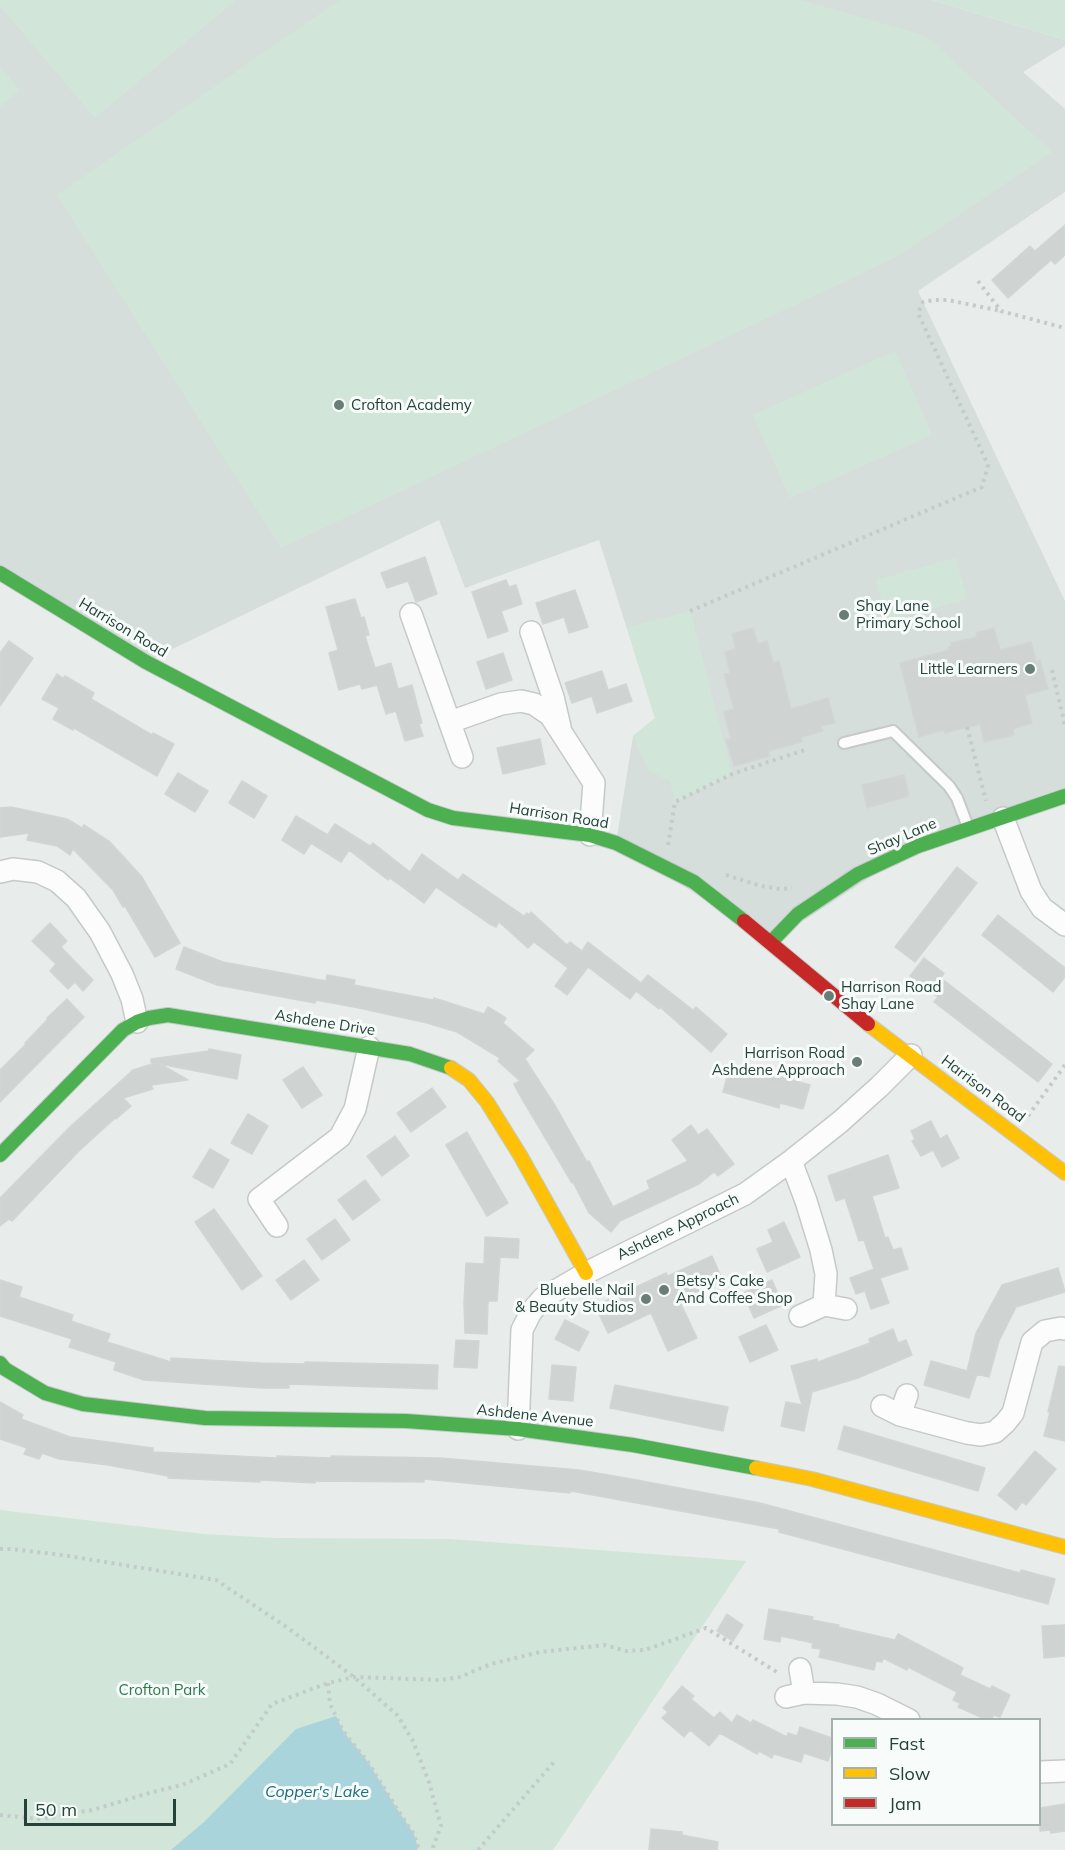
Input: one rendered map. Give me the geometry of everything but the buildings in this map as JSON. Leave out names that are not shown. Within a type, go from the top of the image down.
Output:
[{"type":"street","name":"Harrison Road","points":[[0,573],[146,662],[428,810],[453,818],[590,835],[616,843],[694,882],[771,942],[872,1027],[1065,1173]]},
{"type":"street","points":[[411,614],[462,757]]},
{"type":"street","points":[[531,632],[553,697],[561,730]]},
{"type":"street","points":[[450,722],[501,704],[521,700],[534,704],[550,716],[594,783],[590,835]]},
{"type":"street","name":"Shay Lane","points":[[771,942],[798,914],[858,873],[918,846],[1065,796]]},
{"type":"street","points":[[997,820],[1031,891],[1042,908],[1065,925]]},
{"type":"street","points":[[0,872],[13,869],[38,872],[57,881],[76,898],[100,932],[122,974],[132,999],[137,1022]]},
{"type":"street","name":"Ashdene Drive","points":[[0,1155],[123,1030],[137,1022],[168,1015],[410,1054],[456,1070],[469,1080],[487,1102],[586,1273]]},
{"type":"street","points":[[277,1226],[259,1199],[340,1137],[355,1109],[369,1047]]},
{"type":"street","name":"Ashdene Approach","points":[[518,1429],[522,1330],[531,1312],[543,1298],[586,1273],[745,1194],[840,1122],[879,1088],[911,1055]]},
{"type":"street","points":[[791,1161],[821,1250],[826,1274],[824,1305]]},
{"type":"street","points":[[800,1316],[824,1305],[846,1310]]},
{"type":"street","points":[[907,1395],[891,1411],[967,1433],[981,1435],[995,1432],[1013,1413],[1032,1342],[1045,1331],[1065,1329]]},
{"type":"street","name":"Ashdene Avenue","points":[[0,1363],[5,1369],[45,1393],[83,1404],[205,1418],[406,1421],[518,1429],[644,1447],[812,1479],[1065,1547]]},
{"type":"street","points":[[800,1669],[795,1695],[837,1694],[857,1697],[907,1718]]},
{"type":"street","points":[[1041,1772],[1065,1771]]},
{"type":"lane","points":[[844,743],[894,731],[949,786],[957,798],[968,828]]},
{"type":"path","points":[[978,281],[1001,311]]},
{"type":"path","points":[[690,611],[982,487],[988,465],[918,313],[923,302],[948,300],[1065,328]]},
{"type":"path","points":[[1052,670],[1065,725]]},
{"type":"path","points":[[967,728],[997,820]]},
{"type":"path","points":[[664,866],[675,802],[732,774],[808,749]]},
{"type":"path","points":[[725,874],[761,886],[780,889],[794,888]]},
{"type":"path","points":[[1015,1134],[1065,1065]]},
{"type":"path","points":[[0,1549],[62,1555],[216,1580],[288,1628],[354,1677],[397,1715],[412,1739],[429,1782],[441,1826],[432,1850]]},
{"type":"path","points":[[0,1815],[41,1819],[92,1810],[182,1785],[230,1764],[272,1704],[328,1683],[354,1677],[451,1679],[491,1664],[540,1652],[605,1646],[626,1651],[645,1650],[706,1628],[785,1677],[795,1695]]},
{"type":"path","points":[[328,1683],[330,1704],[343,1731],[368,1762],[414,1834],[419,1850]]},
{"type":"path","points":[[478,1850],[554,1762]]},
{"type":"shaded area","name":"Crofton Academy","points":[[0,0],[932,0],[1065,40],[1065,46],[1023,72],[1065,109],[1065,192],[918,291],[1065,601],[1065,796],[918,846],[771,942],[616,843],[633,736],[655,718],[599,540],[465,588],[439,520],[146,662],[0,573]]},
{"type":"green space","points":[[0,0],[236,0],[95,118],[0,6]]},
{"type":"green space","name":"Crofton Academy","points":[[340,0],[801,0],[926,36],[1052,152],[896,257],[281,548],[57,195]]},
{"type":"green space","points":[[932,0],[1065,0],[1065,40]]},
{"type":"green space","points":[[0,67],[20,90],[0,107]]},
{"type":"green space","points":[[895,351],[932,435],[790,498],[753,415]]},
{"type":"green space","points":[[956,558],[967,599],[887,621],[876,580]]},
{"type":"green space","points":[[690,611],[732,774],[675,802],[670,781],[648,770],[633,736],[655,718],[627,628]]},
{"type":"green space","name":"Crofton Park","points":[[0,1510],[204,1534],[275,1538],[450,1539],[746,1561],[553,1850],[0,1850]]},
{"type":"water","name":"Copper's Lake","points":[[336,1716],[343,1731],[368,1762],[414,1834],[417,1850],[171,1850],[204,1822],[296,1729]]},
{"type":"traffic: fast","points":[[0,573],[146,662],[428,810],[453,818],[590,835],[616,843],[694,882],[744,921]]},
{"type":"traffic: fast","points":[[771,942],[798,914],[858,874],[918,846],[1065,796]]},
{"type":"traffic: fast","points":[[0,1155],[123,1030],[149,1018],[168,1015],[410,1054],[451,1068]]},
{"type":"traffic: fast","points":[[0,1363],[5,1369],[45,1393],[83,1404],[205,1418],[406,1421],[518,1429],[633,1445],[756,1468]]},
{"type":"traffic: slow","points":[[868,1024],[1065,1173]]},
{"type":"traffic: slow","points":[[451,1068],[469,1080],[487,1102],[520,1155],[586,1273]]},
{"type":"traffic: slow","points":[[756,1468],[812,1479],[1065,1547]]},
{"type":"traffic: jam","points":[[744,921],[868,1024]]},
{"type":"place","name":"Crofton Academy","points":[[339,405]]},
{"type":"place","name":"Shay Lane Primary School","points":[[844,615]]},
{"type":"place","name":"Little Learners","points":[[1030,669]]},
{"type":"place","name":"Harrison Road Shay Lane","points":[[829,996]]},
{"type":"place","name":"Harrison Road Ashdene Approach","points":[[857,1062]]},
{"type":"place","name":"Betsy's Cake And Coffee Shop","points":[[664,1290]]},
{"type":"place","name":"Bluebelle Nail & Beauty Studios","points":[[646,1299]]}]
